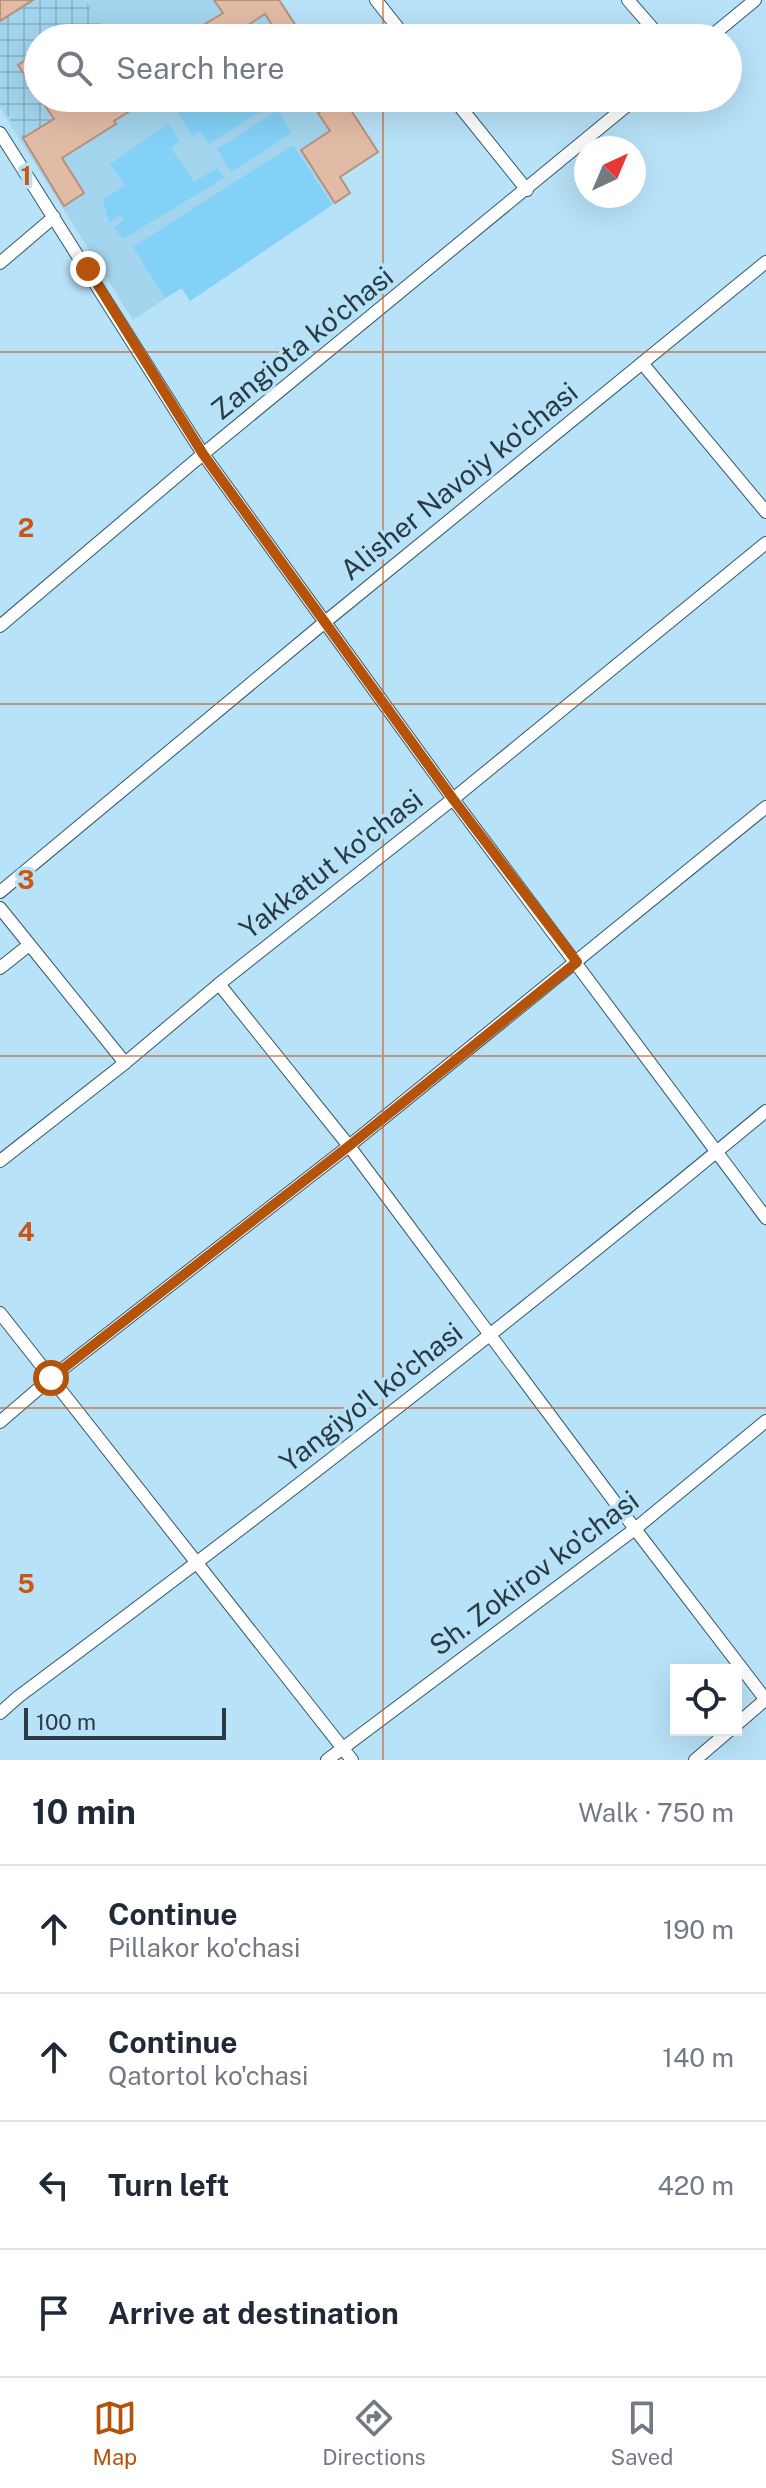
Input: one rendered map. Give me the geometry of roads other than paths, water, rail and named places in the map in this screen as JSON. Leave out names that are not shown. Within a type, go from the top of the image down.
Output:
[{"type":"street","points":[[376,0],[395,24]]},
{"type":"street","points":[[628,0],[649,24]]},
{"type":"street","points":[[726,24],[755,0]]},
{"type":"street","points":[[464,112],[527,190]]},
{"type":"street","name":"Zangiota ko'chasi","points":[[0,626],[203,454],[619,112]]},
{"type":"street","points":[[0,133],[203,454],[453,799],[766,1218]]},
{"type":"street","points":[[0,263],[54,217]]},
{"type":"street","name":"Alisher Navoiy ko'chasi","points":[[0,892],[766,262]]},
{"type":"street","points":[[642,363],[766,512]]},
{"type":"street","name":"Yakkatut ko'chasi","points":[[0,1161],[453,799],[766,543]]},
{"type":"street","points":[[0,1422],[51,1378],[349,1146],[766,807]]},
{"type":"street","points":[[0,908],[125,1063]]},
{"type":"street","points":[[0,968],[29,945]]},
{"type":"street","points":[[219,984],[349,1146],[766,1700],[742,1720]]},
{"type":"street","name":"Yangiyo'l ko'chasi","points":[[0,1713],[198,1563],[489,1335],[766,1111]]},
{"type":"street","points":[[0,1313],[352,1760]]},
{"type":"street","name":"Sh. Zokirov ko'chasi","points":[[327,1760],[635,1529],[766,1421]]},
{"type":"street","points":[[695,1760],[723,1736]]}]
